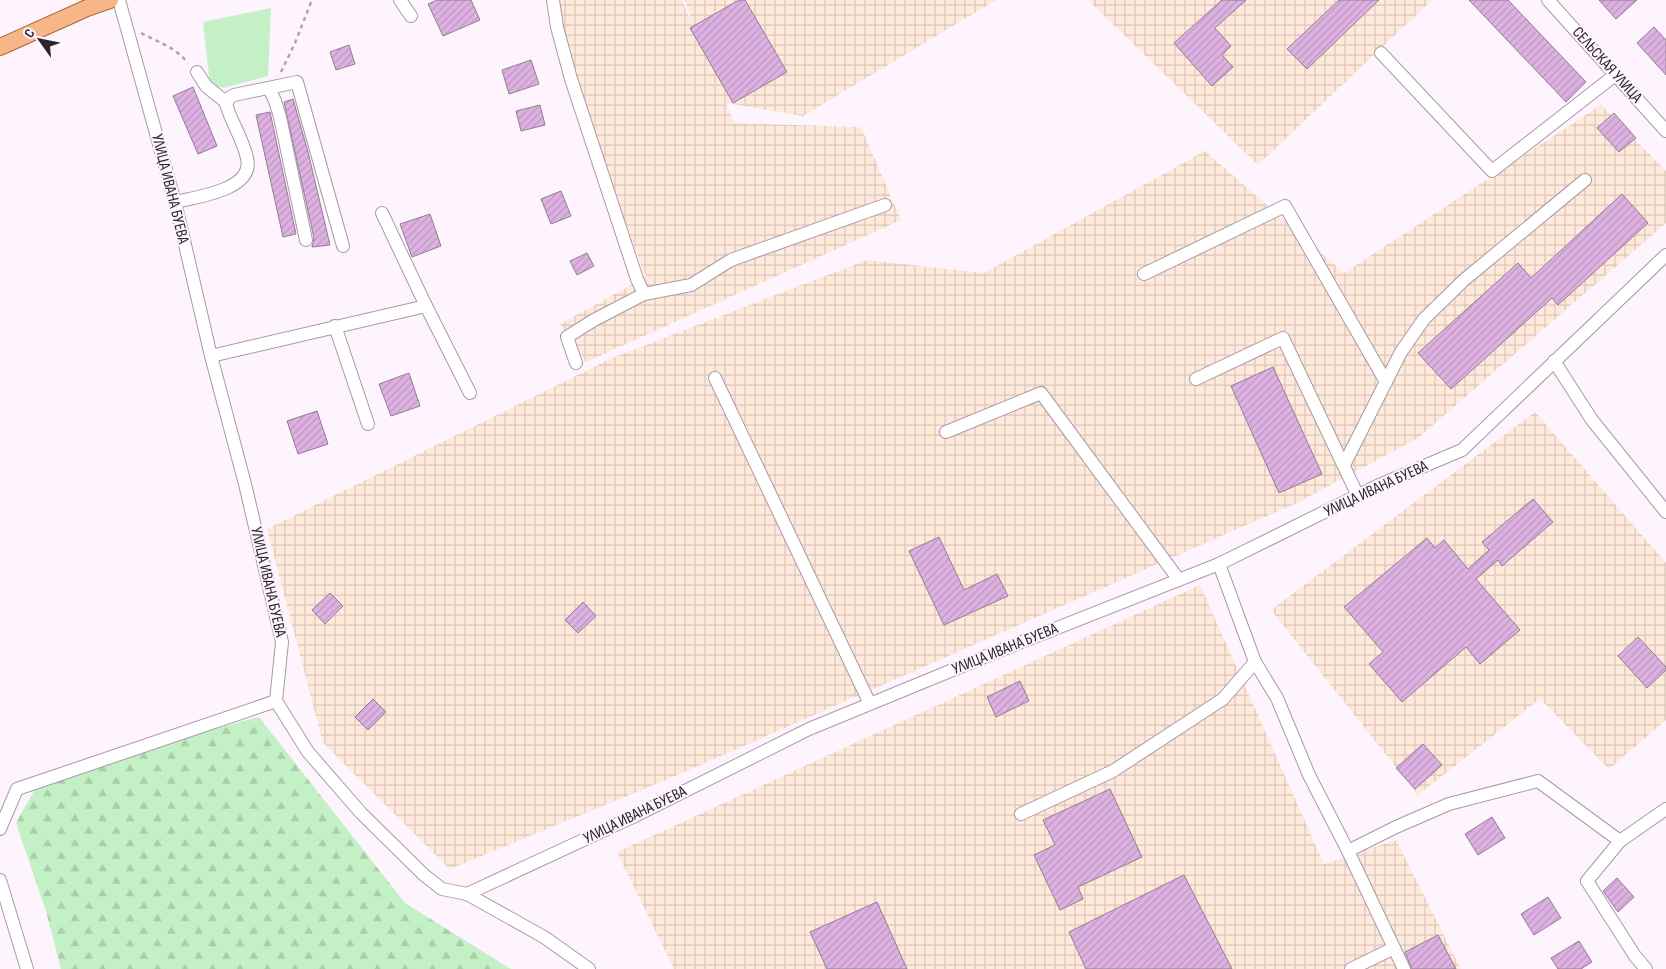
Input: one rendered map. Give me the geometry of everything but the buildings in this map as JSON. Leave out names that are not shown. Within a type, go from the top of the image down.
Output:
[{"type":"main road","points":[[0,47],[85,4],[110,0]]},
{"type":"street","name":"УЛИЦА ИВАНА БУЕВА","points":[[119,0],[175,202],[210,356],[245,484],[282,642],[276,701]]},
{"type":"street","points":[[400,0],[411,16]]},
{"type":"street","points":[[553,0],[557,27],[571,79],[637,279],[644,294]]},
{"type":"street","name":"СЕЛЬСКАЯ УЛИЦА","points":[[1548,0],[1666,131]]},
{"type":"street","points":[[1381,53],[1492,171],[1616,75]]},
{"type":"street","points":[[175,202],[226,189],[240,182],[246,171],[248,160],[229,112],[227,102],[206,86],[197,72]]},
{"type":"street","points":[[227,102],[234,95],[297,82],[343,246]]},
{"type":"street","points":[[271,88],[280,117],[306,240]]},
{"type":"street","points":[[1344,465],[1401,352],[1424,319],[1464,280],[1585,180]]},
{"type":"street","points":[[576,363],[567,337],[594,320],[644,294],[691,285],[731,260],[885,205]]},
{"type":"street","points":[[1144,274],[1285,206],[1386,382]]},
{"type":"street","points":[[382,213],[470,393]]},
{"type":"street","name":"УЛИЦА ИВАНА БУЕВА","points":[[466,894],[635,816],[809,729],[1219,564],[1358,496],[1462,450],[1666,255]]},
{"type":"street","points":[[210,356],[426,306]]},
{"type":"street","points":[[335,326],[368,424]]},
{"type":"street","points":[[1196,379],[1283,338],[1358,496]]},
{"type":"street","points":[[1554,362],[1592,420],[1666,512]]},
{"type":"street","points":[[715,378],[870,704]]},
{"type":"street","points":[[946,432],[1041,393],[1179,580]]},
{"type":"street","points":[[1219,564],[1255,662],[1277,698],[1309,775],[1348,851],[1404,969]]},
{"type":"street","points":[[1020,814],[1113,771],[1223,699],[1255,662]]},
{"type":"street","points":[[0,829],[17,789],[276,701],[308,752],[361,812],[424,874],[442,889],[466,894],[544,937],[589,969]]},
{"type":"street","points":[[1348,851],[1396,827],[1449,804],[1538,781],[1620,841]]},
{"type":"street","points":[[1646,969],[1635,956],[1587,881],[1620,841],[1666,809]]},
{"type":"street","points":[[0,880],[27,969]]},
{"type":"street","points":[[1351,969],[1394,948]]},
{"type":"path","points":[[271,88],[295,43],[312,0]]},
{"type":"path","points":[[126,25],[151,39],[166,44],[182,55],[197,72]]},
{"type":"shaded area","points":[[549,0],[682,0],[694,29],[685,0],[996,0],[803,116],[726,103],[734,123],[861,127],[901,220],[586,362],[560,324],[646,277],[594,140]]},
{"type":"shaded area","points":[[1088,0],[1432,0],[1258,165]]},
{"type":"shaded area","points":[[1601,105],[1666,171],[1666,223],[1418,438],[1299,502],[666,780],[450,869],[323,743],[267,529],[612,358],[867,260],[984,273],[1205,151],[1344,273]]},
{"type":"shaded area","points":[[1535,412],[1666,563],[1666,720],[1609,769],[1540,699],[1418,795],[1271,610]]},
{"type":"shaded area","points":[[1200,585],[1324,864],[1396,840],[1461,969],[674,969],[617,852]]},
{"type":"green space","points":[[271,8],[268,76],[223,88],[210,84],[203,22]]},
{"type":"green space","points":[[259,717],[405,903],[511,969],[61,969],[46,911],[16,823],[43,775]]}]
